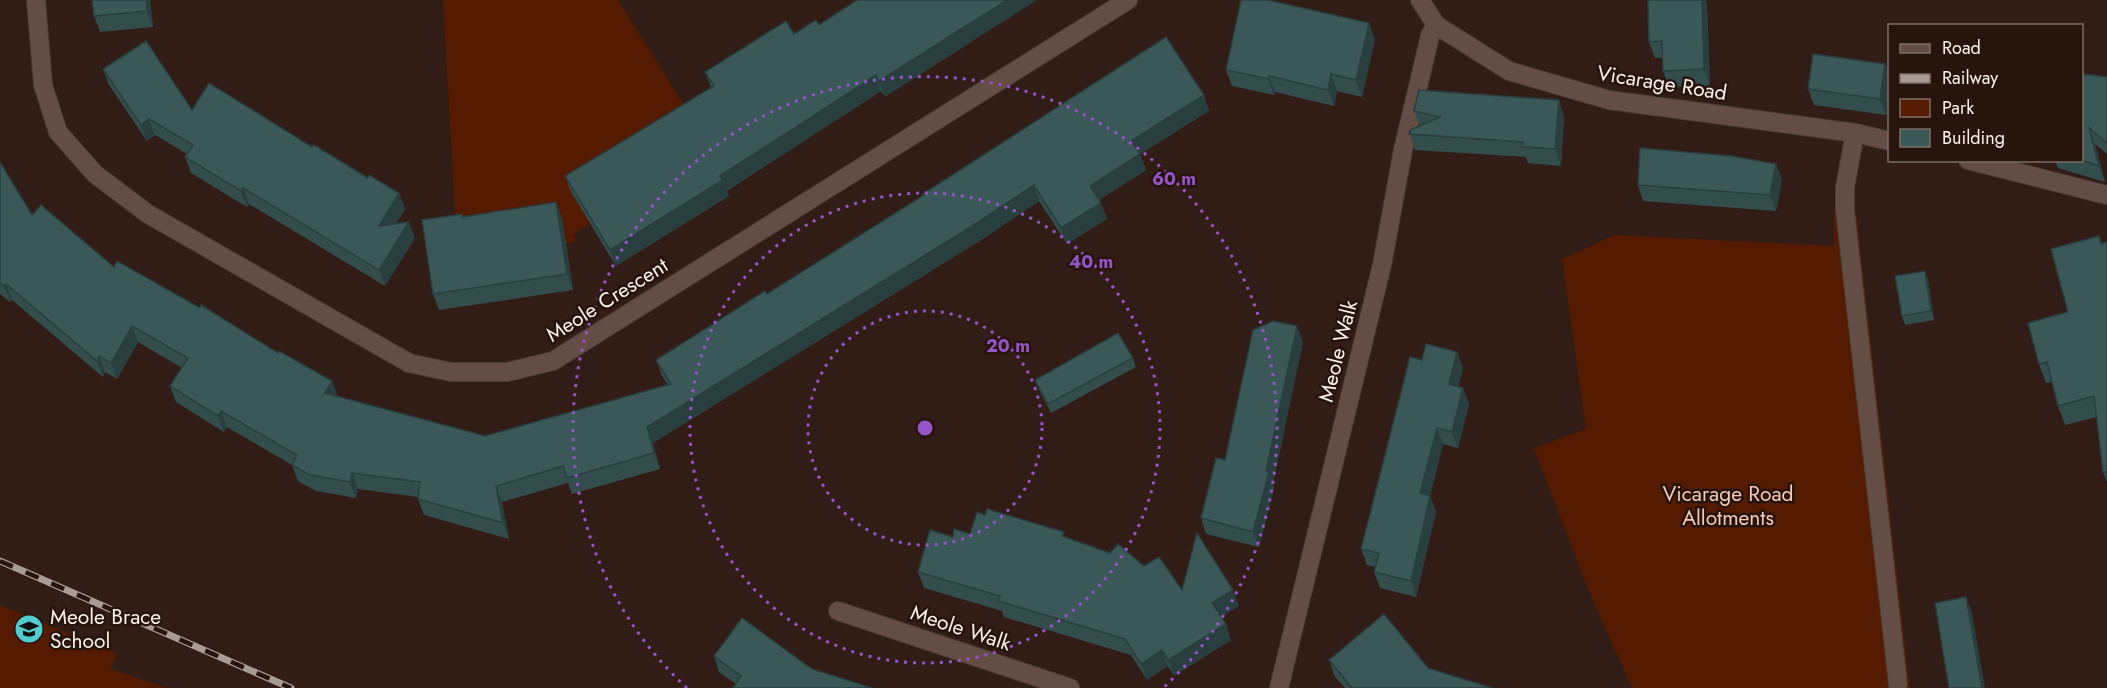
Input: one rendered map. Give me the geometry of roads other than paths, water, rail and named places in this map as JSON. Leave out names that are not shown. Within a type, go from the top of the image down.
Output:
[{"type":"street","name":"Meole Crescent","points":[[36,0],[43,85],[58,132],[95,174],[148,214],[410,363],[451,372],[507,372],[553,361],[1128,0]]},
{"type":"street","name":"Vicarage Road","points":[[1420,0],[1436,25],[1509,71],[1609,100],[1856,133],[1888,141]]},
{"type":"street","name":"Meole Walk","points":[[1279,688],[1382,265],[1403,150],[1430,36],[1436,25]]},
{"type":"street","points":[[1856,133],[1845,187],[1845,210],[1898,684]]},
{"type":"street","points":[[1976,162],[2107,195]]},
{"type":"street","name":"Meole Walk","points":[[838,611],[1070,688]]},
{"type":"railway","points":[[0,561],[291,688]]},
{"type":"place","name":"Meole Brace School","points":[[29,629]]},
{"type":"park label","name":"Vicarage Road Allotments","points":[[1728,506]]}]
